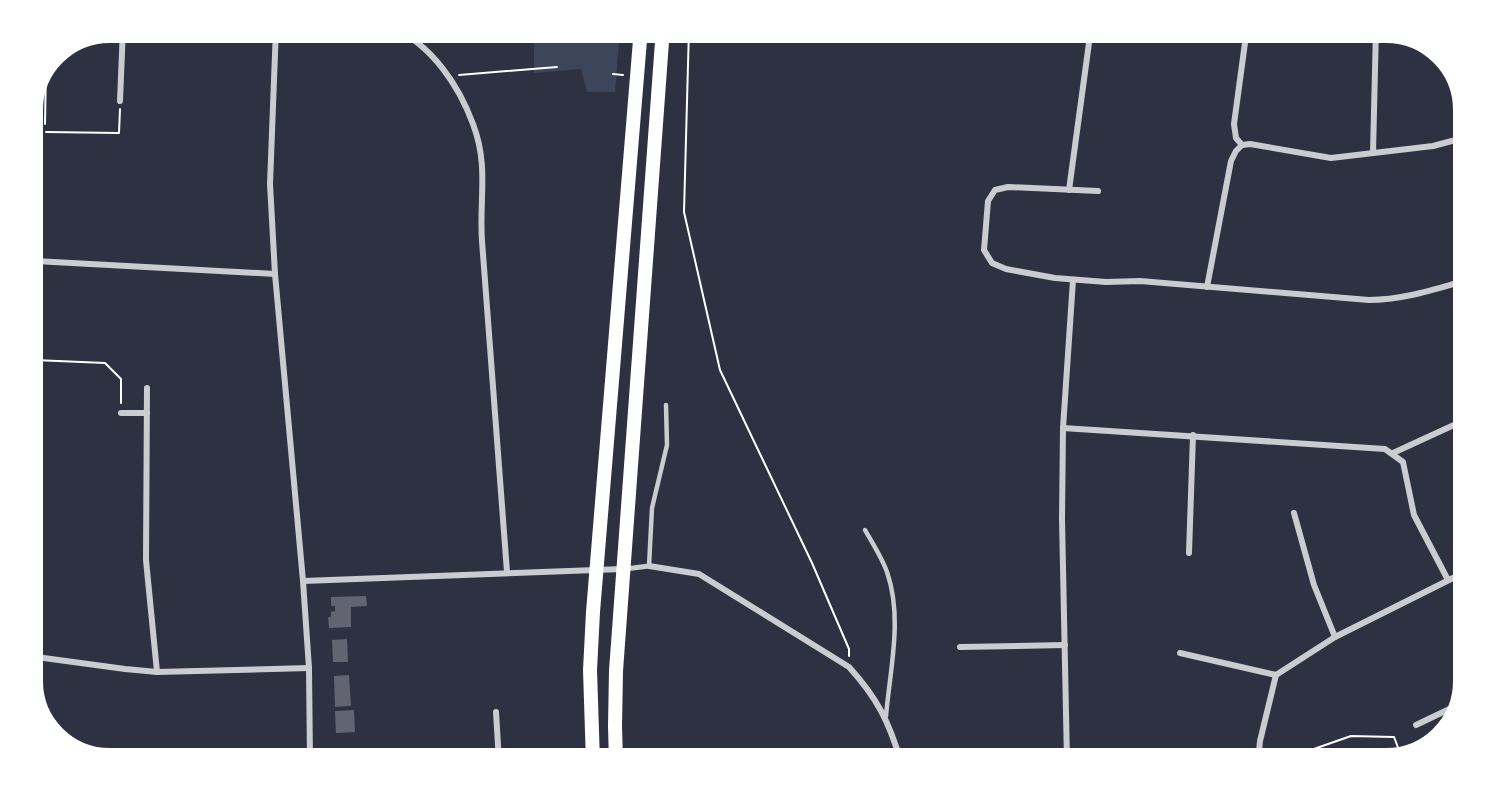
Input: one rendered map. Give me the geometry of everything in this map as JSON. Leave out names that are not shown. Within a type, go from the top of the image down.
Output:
[{"type":"main road","points":[[593,752],[590,670],[596,570],[640,39]]},
{"type":"main road","points":[[616,752],[616,671],[662,39]]},
{"type":"street","points":[[120,101],[123,39]]},
{"type":"street","points":[[276,39],[270,184],[275,274],[303,581],[309,668],[310,752]]},
{"type":"street","points":[[411,39],[432,56],[448,76],[473,124],[483,162],[482,236],[507,572]]},
{"type":"street","points":[[1069,190],[1090,39]]},
{"type":"street","points":[[1242,145],[1236,138],[1234,124],[1246,39]]},
{"type":"street","points":[[1373,153],[1376,39]]},
{"type":"street","points":[[1207,287],[1231,161],[1242,145],[1250,144],[1331,158],[1433,146],[1457,140]]},
{"type":"street","points":[[1098,191],[1008,187],[995,190],[988,201],[984,250],[992,264],[1006,269],[1072,280],[1140,281],[1379,300],[1408,296],[1457,283]]},
{"type":"street","points":[[39,261],[275,274]]},
{"type":"street","points":[[1067,752],[1062,519],[1063,428],[1072,280]]},
{"type":"street","points":[[147,388],[146,560],[157,672]]},
{"type":"street","points":[[121,413],[147,413]]},
{"type":"street","points":[[1393,453],[1457,424]]},
{"type":"street","points":[[1063,428],[1385,449],[1403,462],[1414,515],[1448,580]]},
{"type":"street","points":[[1189,553],[1193,435]]},
{"type":"street","points":[[1294,513],[1314,585],[1335,637]]},
{"type":"street","points":[[303,581],[625,569],[649,566],[699,574],[849,667],[869,688],[886,716],[898,752]]},
{"type":"street","points":[[1259,752],[1276,675],[1335,637],[1457,576]]},
{"type":"street","points":[[960,647],[1065,645]]},
{"type":"street","points":[[1180,653],[1276,675]]},
{"type":"street","points":[[39,657],[157,672],[309,668]]},
{"type":"street","points":[[1416,725],[1452,708]]},
{"type":"street","points":[[496,712],[498,752]]},
{"type":"lane","points":[[649,566],[652,508],[667,445],[666,405]]},
{"type":"lane","points":[[865,530],[887,570],[894,598],[896,619],[886,716]]},
{"type":"path","points":[[689,39],[684,212],[720,370],[812,563],[849,649],[849,667]]},
{"type":"path","points":[[448,76],[557,67]]},
{"type":"path","points":[[46,80],[45,132],[119,133],[120,101]]},
{"type":"path","points":[[39,360],[105,363],[121,379],[121,413]]},
{"type":"path","points":[[1305,752],[1351,736],[1394,737],[1399,751]]},
{"type":"shaded area","points":[[534,39],[619,39],[615,92],[587,92],[581,69],[534,73]]},
{"type":"building","points":[[366,596],[367,606],[351,607],[351,627],[329,628],[328,617],[331,617],[331,612],[335,611],[335,606],[331,606],[331,597]]},
{"type":"building","points":[[347,639],[348,662],[333,662],[332,640]]},
{"type":"building","points":[[349,675],[351,706],[335,707],[334,676]]},
{"type":"building","points":[[354,710],[355,732],[336,733],[335,711]]}]
